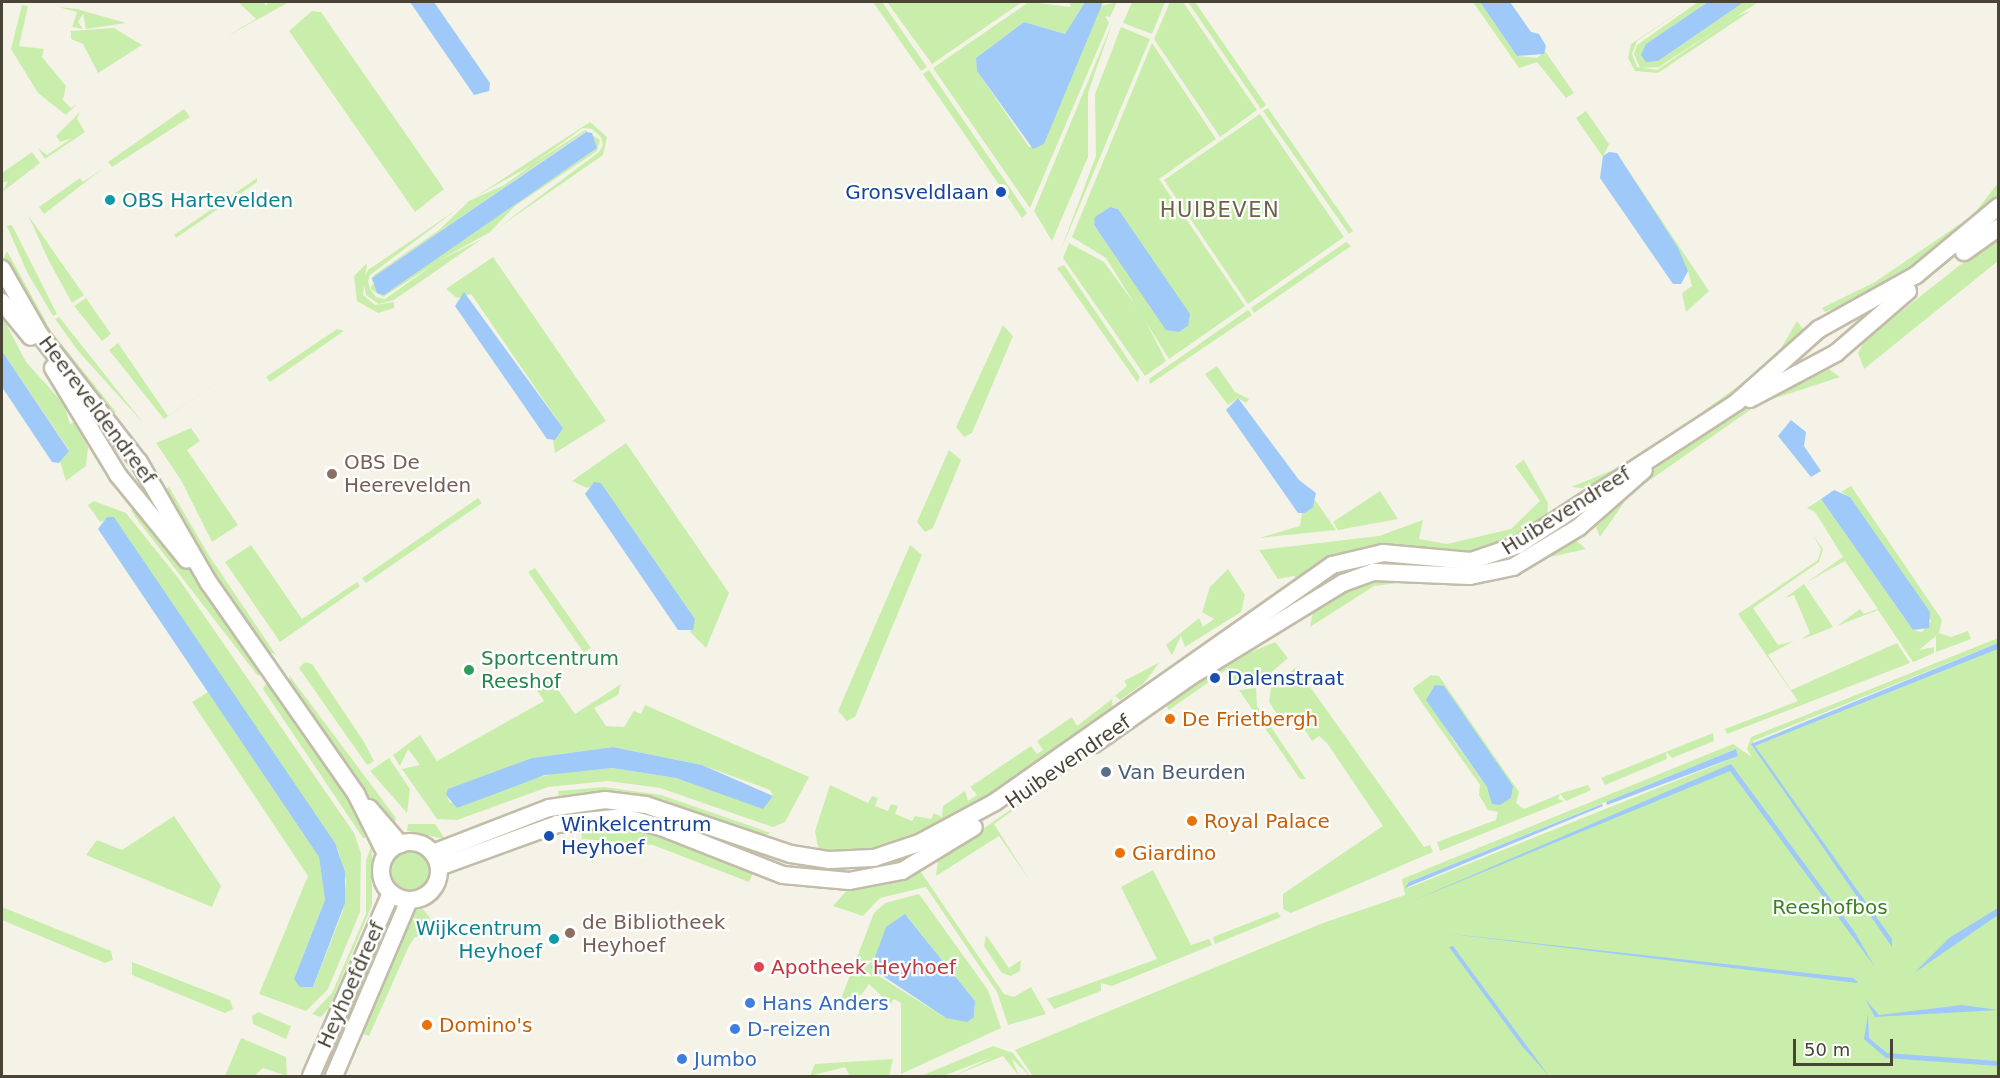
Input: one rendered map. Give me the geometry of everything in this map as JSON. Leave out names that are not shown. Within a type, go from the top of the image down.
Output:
[{"type":"street","name":"Huibevendreef","points":[[436,860],[549,808],[605,800],[666,810],[791,854],[847,860],[896,851],[995,802],[1114,713],[1332,565],[1374,554],[1437,560],[1494,555],[1656,459],[1737,402],[1814,333],[1916,275],[1998,207]]},
{"type":"street","name":"Huibevendreef","points":[[1737,402],[1836,353],[1898,298],[1998,228]]},
{"type":"street","name":"Heereveldendreef","points":[[2,269],[40,335],[138,462],[208,583]]},
{"type":"street","name":"Heereveldendreef","points":[[2,302],[52,366],[118,475],[208,583],[393,849]]},
{"type":"street","name":"Huibevendreef","points":[[436,860],[557,824],[622,817],[805,880],[849,880],[902,871],[1191,676],[1343,583],[1374,572],[1470,576],[1513,567],[1579,527],[1656,459]]},
{"type":"street","points":[[417,843],[436,860],[431,891],[409,900],[391,893],[381,873],[393,849],[417,843]]},
{"type":"street","name":"Heyhoefdreef","points":[[311,1077],[391,893]]},
{"type":"street","name":"Heyhoefdreef","points":[[334,1077],[409,900]]},
{"type":"green space","points":[[238,2],[263,2],[267,6],[267,2],[289,2],[224,38],[256,19]]},
{"type":"green space","points":[[873,2],[882,2],[927,67],[921,71]]},
{"type":"green space","points":[[887,2],[1022,2],[932,64]]},
{"type":"green space","points":[[1029,2],[1071,7],[1069,2],[1085,2],[1065,34],[1024,22],[976,58],[977,71],[1029,147],[1044,144],[1097,7],[1117,2],[1110,17],[1105,16],[1109,23],[1030,208],[933,68]]},
{"type":"green space","points":[[1132,2],[1165,2],[1152,34],[1123,23]]},
{"type":"green space","points":[[1170,2],[1183,2],[1257,110],[1220,137],[1154,39]]},
{"type":"green space","points":[[1188,2],[1195,2],[1266,105],[1261,109]]},
{"type":"green space","points":[[1473,2],[1480,2],[1517,56],[1537,58],[1545,51],[1574,93],[1566,98],[1537,62],[1519,68]]},
{"type":"green space","points":[[1694,2],[1637,41],[1632,54],[1637,67],[1657,70],[1735,17],[1752,10],[1658,73],[1635,71],[1628,58],[1631,44]]},
{"type":"green space","points":[[1698,2],[1708,2],[1646,44],[1658,61],[1744,2],[1757,3],[1659,67],[1640,68],[1634,54],[1637,45]]},
{"type":"green space","points":[[22,5],[28,6],[19,46],[44,49],[42,57],[66,86],[63,100],[71,108],[77,104],[66,115],[38,93],[11,49]]},
{"type":"green space","points":[[58,7],[77,9],[126,23],[86,29],[83,14],[78,22],[83,29],[72,27],[77,12]]},
{"type":"green space","points":[[312,11],[321,12],[444,189],[415,212],[289,31]]},
{"type":"green space","points":[[1113,21],[1088,93],[1088,157],[1052,241],[1034,211]]},
{"type":"green space","points":[[1121,27],[1150,39],[1060,252],[1096,156],[1095,94]]},
{"type":"green space","points":[[114,28],[142,45],[98,73],[83,44],[71,39],[71,31]]},
{"type":"green space","points":[[1152,43],[1216,139],[1159,179],[1245,306],[1169,359],[1106,258],[1072,237]],"holes":[[[1110,207],[1118,209],[1188,326],[1179,332],[1094,226],[1096,217]]]},
{"type":"green space","points":[[929,70],[1027,213],[1022,218],[923,74]]},
{"type":"green space","points":[[1268,108],[1353,231],[1349,234],[1263,111]]},
{"type":"green space","points":[[184,109],[190,117],[112,167],[108,162]]},
{"type":"green space","points":[[1586,111],[1609,144],[1603,157],[1576,118]]},
{"type":"green space","points":[[80,112],[77,119],[85,132],[45,159],[38,148],[47,155],[72,138],[60,142],[56,136]]},
{"type":"green space","points":[[1260,114],[1344,237],[1248,304],[1164,180]]},
{"type":"green space","points":[[590,122],[607,137],[603,155],[495,230],[599,152],[603,145],[601,137],[592,129],[583,128],[534,163],[585,130],[589,133],[585,132],[374,277],[439,230],[469,201],[504,185],[532,165],[475,197]]},
{"type":"green space","points":[[593,135],[600,140],[597,151],[515,206],[490,232],[438,261],[482,239],[394,300],[379,304],[366,295],[363,280],[368,270],[459,208],[370,275],[368,281],[370,289],[376,297],[385,299],[436,263],[383,297],[371,289],[372,284],[431,262],[597,148]]},
{"type":"green space","points":[[32,152],[40,163],[2,192],[8,181],[2,183],[2,173]]},
{"type":"green space","points":[[105,167],[44,214],[39,207],[80,178],[83,182]]},
{"type":"green space","points":[[1628,170],[1709,291],[1686,312],[1682,293],[1692,286],[1688,271]]},
{"type":"green space","points":[[257,178],[257,182],[176,238],[174,235]]},
{"type":"green space","points":[[1998,183],[1998,198],[1944,244],[1860,298],[1825,312],[1822,308],[1875,282],[1973,215]]},
{"type":"green space","points":[[28,215],[84,295],[72,303],[49,261]]},
{"type":"green space","points":[[12,225],[57,314],[53,316],[27,272],[7,226]]},
{"type":"green space","points":[[1998,235],[1998,261],[1864,369],[1858,353],[1865,340]]},
{"type":"green space","points":[[1346,242],[1351,246],[1254,313],[1251,308]]},
{"type":"green space","points":[[1069,243],[1104,262],[1142,314],[1166,361],[1145,376],[1063,258]]},
{"type":"green space","points":[[7,251],[51,331],[116,412],[110,417],[67,365],[2,263]]},
{"type":"green space","points":[[493,257],[606,421],[555,453],[553,440],[563,428],[471,294],[457,298],[446,289]]},
{"type":"green space","points":[[367,263],[363,295],[375,305],[394,302],[394,308],[378,313],[357,301],[354,276]]},
{"type":"green space","points":[[1064,265],[1140,377],[1137,382],[1057,268]]},
{"type":"green space","points":[[86,298],[111,334],[102,341],[74,306]]},
{"type":"green space","points":[[1248,310],[1252,315],[1150,384],[1149,379]]},
{"type":"green space","points":[[2,316],[26,362],[64,404],[70,424],[74,422],[88,447],[86,466],[66,481],[60,461],[69,450],[2,351]]},
{"type":"green space","points":[[59,317],[144,424],[79,352],[55,319]]},
{"type":"green space","points":[[1797,321],[1807,335],[1741,391],[1620,473],[1591,489],[1571,487],[1633,462],[1748,379],[1777,355]]},
{"type":"green space","points":[[1003,325],[1013,336],[972,433],[964,437],[956,427]]},
{"type":"green space","points":[[337,329],[344,331],[270,382],[266,377]]},
{"type":"green space","points":[[118,343],[168,416],[259,354],[164,419],[109,350]]},
{"type":"green space","points":[[1217,366],[1235,392],[1249,399],[1246,403],[1238,398],[1228,405],[1205,374]]},
{"type":"green space","points":[[1826,367],[1840,377],[1760,403],[1630,494],[1600,537],[1596,527],[1610,513],[1607,509],[1652,471],[1754,400]]},
{"type":"green space","points":[[191,428],[200,441],[187,450],[238,525],[212,542],[181,480],[156,443]]},
{"type":"green space","points":[[626,443],[729,593],[706,648],[690,632],[695,619],[601,483],[587,488],[572,481]]},
{"type":"green space","points":[[949,450],[961,460],[933,528],[925,532],[917,522]]},
{"type":"green space","points":[[1524,460],[1548,503],[1547,518],[1529,533],[1482,554],[1404,550],[1298,581],[1294,576],[1278,579],[1259,550],[1379,536],[1423,520],[1419,539],[1447,544],[1511,529],[1540,501],[1515,466]]},
{"type":"green space","points":[[1851,486],[1942,620],[1939,633],[1951,637],[1968,631],[1971,639],[1936,652],[1936,636],[1919,650],[1934,647],[1934,653],[1913,662],[1878,610],[1837,626],[1860,609],[1864,614],[1878,609],[1845,561],[1807,582],[1843,557],[1815,512],[1807,508],[1821,499],[1913,630],[1922,632],[1931,621],[1850,497],[1841,492]]},
{"type":"green space","points":[[169,487],[208,554],[276,655],[265,650],[216,581],[162,491]]},
{"type":"green space","points":[[1380,491],[1398,519],[1338,530],[1333,522]]},
{"type":"green space","points":[[478,498],[482,503],[366,583],[362,578]]},
{"type":"green space","points":[[1315,500],[1336,530],[1259,538],[1300,526],[1302,513]]},
{"type":"green space","points":[[94,501],[126,513],[179,579],[354,833],[361,853],[360,912],[328,989],[306,1011],[259,994],[308,876],[192,702],[208,692],[319,857],[325,900],[294,979],[313,987],[343,911],[346,880],[338,850],[114,517],[100,522],[88,505]]},
{"type":"green space","points":[[138,506],[199,582],[262,672],[258,676],[131,511]]},
{"type":"green space","points":[[1813,535],[1823,549],[1819,562],[1753,608],[1778,645],[1794,641],[1768,655],[1791,690],[1897,643],[1910,663],[1727,734],[1725,729],[1798,701],[1738,614],[1818,560],[1821,549]]},
{"type":"green space","points":[[1572,537],[1586,549],[1550,557],[1510,578],[1471,586],[1415,581],[1374,586],[1310,627],[1314,606],[1360,579],[1465,580]]},
{"type":"green space","points":[[251,545],[302,619],[357,582],[360,586],[280,642],[225,562]]},
{"type":"green space","points":[[910,545],[922,555],[855,717],[847,721],[838,711]]},
{"type":"green space","points":[[535,568],[591,648],[584,653],[528,572]]},
{"type":"green space","points":[[1228,569],[1245,595],[1241,612],[1185,647],[1181,636],[1172,655],[1166,645],[1199,618],[1203,627],[1214,619],[1202,612],[1210,587]]},
{"type":"green space","points":[[1804,584],[1833,627],[1801,640],[1810,633],[1794,595],[1785,598]]},
{"type":"green space","name":"Reeshofbos","points":[[1998,638],[1998,643],[1753,741],[1755,746],[1998,649],[1998,1076],[1033,1076],[1015,1050],[1323,923],[1405,895],[1402,879],[1733,744],[1752,757],[1747,749],[1751,737]],"holes":[[[1736,749],[1738,756],[1408,888],[1409,882]]]},
{"type":"green space","points":[[1275,642],[1288,658],[1260,682],[1235,683],[1226,670],[1169,710],[1166,706],[1235,659]]},
{"type":"green space","points":[[305,662],[312,664],[364,742],[374,761],[367,765],[299,668]]},
{"type":"green space","points":[[1160,662],[1144,683],[1120,700],[1115,696],[1127,686],[1124,681]]},
{"type":"green space","points":[[1296,667],[1424,847],[1430,845],[1433,852],[1291,913],[1283,909],[1283,894],[1383,826],[1327,743],[1319,736],[1312,741],[1295,715],[1283,723],[1269,702],[1271,688]]},
{"type":"green space","points":[[289,675],[396,818],[394,825],[361,788],[292,689]]},
{"type":"green space","points":[[1431,675],[1439,676],[1519,792],[1516,803],[1524,809],[1562,793],[1588,785],[1591,790],[1566,801],[1560,794],[1558,799],[1564,801],[1440,851],[1437,842],[1496,820],[1498,812],[1488,810],[1479,795],[1480,785],[1413,688]],"holes":[[[1435,685],[1500,805],[1451,737]]]},
{"type":"green space","points":[[549,677],[575,714],[621,684],[618,695],[594,708],[606,726],[624,727],[634,711],[641,714],[645,705],[809,777],[785,822],[773,827],[660,788],[608,781],[548,787],[457,820],[437,819],[402,769],[420,765],[408,749],[400,766],[393,755],[420,735],[437,761],[544,701],[535,687]],"holes":[[[613,747],[702,765],[770,790],[773,796],[762,808],[676,778],[612,768],[558,772],[450,803],[446,795],[449,789],[532,758]]]},
{"type":"green space","points":[[268,680],[351,799],[374,837],[363,838],[263,689]]},
{"type":"green space","points":[[1256,688],[1257,706],[1306,779],[1300,779],[1239,690]]},
{"type":"green space","points":[[1112,699],[1113,710],[960,820],[876,852],[819,853],[815,831],[830,785],[868,803],[872,796],[878,798],[875,806],[888,811],[891,804],[898,806],[895,814],[912,821],[915,816],[931,819],[934,813],[942,817],[943,806],[965,791],[968,801],[977,795],[970,787],[1031,746],[1037,754],[1043,750],[1037,741],[1072,717],[1077,726]]},
{"type":"green space","points":[[1130,727],[994,824],[1030,881],[999,836],[936,876],[938,860]]},
{"type":"green space","points":[[1713,733],[1714,741],[1672,758],[1666,752],[1667,759],[1605,785],[1601,778]]},
{"type":"green space","points":[[389,758],[410,789],[407,813],[370,771]]},
{"type":"green space","points":[[604,787],[661,795],[771,833],[762,836],[643,797],[595,793],[559,798],[558,791]]},
{"type":"green space","points":[[174,816],[221,886],[212,907],[86,855],[97,840],[122,850]]},
{"type":"green space","points":[[580,822],[630,822],[755,869],[749,882],[653,845],[582,839]]},
{"type":"green space","points":[[408,824],[435,824],[445,839],[407,831]]},
{"type":"green space","points":[[372,844],[372,905],[329,1008],[321,1017],[312,1014],[332,993],[366,914],[366,861]]},
{"type":"green space","points":[[410,850],[418,851],[425,856],[430,863],[430,879],[425,886],[418,891],[410,892],[402,891],[395,886],[390,879],[389,871],[390,863],[395,856],[402,851]]},
{"type":"green space","points":[[1153,870],[1191,945],[1209,939],[1212,945],[1112,986],[1101,983],[1101,991],[1054,1009],[1047,999],[1157,959],[1121,887]]},
{"type":"green space","points":[[921,872],[1004,994],[1014,997],[1031,987],[1046,1014],[1008,1025],[997,992],[926,887],[880,898],[863,916],[833,906],[849,888]]},
{"type":"green space","points":[[919,894],[988,990],[1001,1028],[901,1074],[901,1003],[894,999],[890,1004],[869,984],[862,994],[839,1004],[874,913],[885,903]],"holes":[[[907,916],[975,1001],[974,1017],[946,1018],[874,973]]]},
{"type":"green space","points":[[2,907],[111,951],[113,960],[105,963],[2,920]]},
{"type":"green space","points":[[423,909],[430,918],[425,936],[415,937],[409,946],[369,1036],[356,1031],[412,910]]},
{"type":"green space","points":[[1277,912],[1281,917],[1215,944],[1213,937]]},
{"type":"green space","points":[[381,921],[391,925],[347,1027],[339,1024]]},
{"type":"green space","points":[[986,935],[1009,968],[1021,960],[1020,971],[1011,976],[1002,973],[984,946]]},
{"type":"green space","points":[[132,962],[230,1000],[233,1009],[225,1013],[132,975]]},
{"type":"green space","points":[[258,1012],[291,1026],[286,1039],[253,1024],[252,1016]]},
{"type":"green space","points":[[241,1038],[286,1057],[287,1076],[263,1068],[254,1076],[225,1076]]},
{"type":"green space","points":[[993,1046],[1013,1053],[1030,1076],[1012,1059],[1019,1076],[1003,1056],[953,1076],[993,1057],[943,1076],[921,1076]]},
{"type":"green space","points":[[893,1059],[889,1076],[850,1076],[845,1067],[810,1076],[815,1064]]},
{"type":"water","points":[[410,2],[434,2],[490,83],[489,91],[474,95]]},
{"type":"water","points":[[1085,2],[1103,2],[1044,144],[1033,149],[977,71],[976,58],[1024,22],[1065,34]]},
{"type":"water","points":[[1480,2],[1510,2],[1531,32],[1539,34],[1546,46],[1544,54],[1517,56]]},
{"type":"water","points":[[1708,2],[1744,2],[1658,61],[1646,62],[1641,55],[1646,44]]},
{"type":"water","points":[[586,132],[592,133],[597,148],[384,295],[377,293],[372,278]]},
{"type":"water","points":[[1609,152],[1617,153],[1678,248],[1688,271],[1681,284],[1673,284],[1600,178],[1603,156]]},
{"type":"water","points":[[1110,207],[1118,209],[1190,314],[1188,326],[1179,332],[1166,330],[1094,225],[1095,217]]},
{"type":"water","points":[[464,292],[563,428],[555,440],[547,439],[455,306]]},
{"type":"water","points":[[2,351],[69,451],[59,463],[52,462],[2,387]]},
{"type":"water","points":[[1238,398],[1299,480],[1316,493],[1313,507],[1305,513],[1298,513],[1226,410]]},
{"type":"water","points":[[1791,420],[1806,432],[1804,446],[1821,471],[1811,477],[1778,436]]},
{"type":"water","points":[[594,482],[601,483],[695,619],[693,630],[678,630],[585,494]]},
{"type":"water","points":[[1834,490],[1850,497],[1930,612],[1929,628],[1913,630],[1821,499]]},
{"type":"water","points":[[107,517],[114,517],[335,843],[345,872],[345,903],[313,987],[300,987],[294,979],[325,900],[319,857],[98,529]]},
{"type":"water","points":[[1998,643],[1998,649],[1755,746],[1892,939],[1892,947],[1751,744]]},
{"type":"water","points":[[1435,685],[1444,686],[1513,786],[1511,798],[1500,805],[1492,804],[1487,787],[1426,700]]},
{"type":"water","points":[[613,747],[702,765],[773,796],[763,809],[676,778],[612,768],[545,775],[457,808],[446,795],[448,789],[532,758]]},
{"type":"water","points":[[1736,749],[1738,756],[1607,805],[1606,802]]},
{"type":"water","points":[[1731,764],[1854,931],[1875,967],[1730,771],[1412,901]]},
{"type":"water","points":[[1602,804],[1603,806],[1405,888],[1409,882]]},
{"type":"water","points":[[1998,908],[1998,915],[1914,973],[1949,938]]},
{"type":"water","points":[[905,914],[975,1001],[974,1017],[967,1022],[946,1018],[871,968],[886,927]]},
{"type":"water","points":[[1443,933],[1853,978],[1858,982],[1857,983]]},
{"type":"water","points":[[1453,946],[1549,1076],[1522,1046],[1449,947]]},
{"type":"water","points":[[1865,999],[1879,1015],[1962,1005],[1998,1010],[1875,1017]]},
{"type":"water","points":[[1868,1014],[1869,1038],[1887,1053],[1998,1061],[1998,1066],[1886,1058],[1864,1039]]},
{"type":"place","name":"Gronsveldlaan","points":[[1001,192]]},
{"type":"place","name":"OBS Hartevelden","points":[[110,200]]},
{"type":"place","name":"OBS De Heerevelden","points":[[332,474]]},
{"type":"place","name":"Sportcentrum Reeshof","points":[[469,670]]},
{"type":"place","name":"Dalenstraat","points":[[1215,678]]},
{"type":"place","name":"De Frietbergh","points":[[1170,719]]},
{"type":"place","name":"Van Beurden","points":[[1106,772]]},
{"type":"place","name":"Royal Palace","points":[[1192,821]]},
{"type":"place","name":"Winkelcentrum Heyhoef","points":[[549,836]]},
{"type":"place","name":"Giardino","points":[[1120,853]]},
{"type":"place","name":"de Bibliotheek Heyhoef","points":[[570,933]]},
{"type":"place","name":"Wijkcentrum Heyhoef","points":[[554,939]]},
{"type":"place","name":"Apotheek Heyhoef","points":[[759,967]]},
{"type":"place","name":"Hans Anders","points":[[750,1003]]},
{"type":"place","name":"Domino's","points":[[427,1025]]},
{"type":"place","name":"D-reizen","points":[[735,1029]]},
{"type":"place","name":"Jumbo","points":[[682,1059]]},
{"type":"district","name":"HUIBEVEN","points":[[1220,210]]}]
